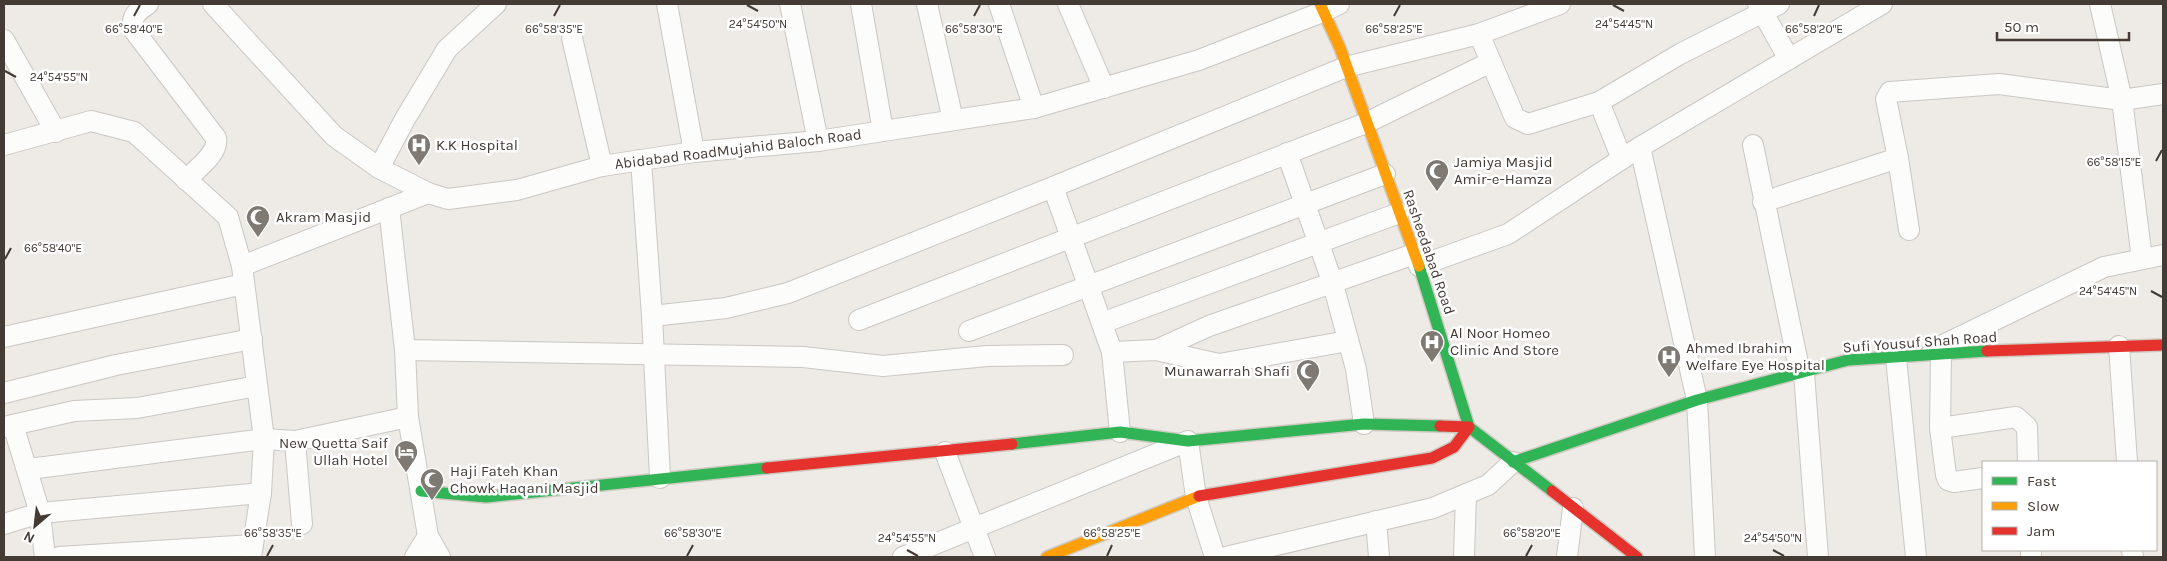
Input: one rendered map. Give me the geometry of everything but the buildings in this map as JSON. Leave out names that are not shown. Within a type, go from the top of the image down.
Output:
[{"type":"street","points":[[148,4],[136,12],[132,20],[133,29],[216,138],[217,144],[214,151],[186,180]]},
{"type":"street","name":"Abidabad RoadMujahid Baloch Road","points":[[213,4],[334,136],[379,168],[428,193],[448,199],[516,190],[602,166],[694,152],[818,142],[1034,108],[1199,60],[1328,6]]},
{"type":"street","points":[[379,168],[405,119],[447,49],[496,4]]},
{"type":"street","points":[[667,4],[694,152]]},
{"type":"street","points":[[790,4],[818,142]]},
{"type":"street","points":[[861,4],[883,131]]},
{"type":"street","points":[[927,4],[953,120]]},
{"type":"street","points":[[1000,4],[1034,108]]},
{"type":"street","points":[[1068,4],[1104,88]]},
{"type":"street","points":[[652,316],[726,308],[788,293],[1054,187],[1346,67],[1480,34],[1560,4]]},
{"type":"street","points":[[1156,350],[1209,326],[1333,284],[1508,234],[1640,147],[1882,4]]},
{"type":"street","points":[[2100,4],[2122,100],[2142,258]]},
{"type":"street","name":"Rasheedabad Road","points":[[1328,6],[1346,67],[1417,260],[1469,427]]},
{"type":"street","points":[[1480,34],[1515,118],[1528,124],[1599,102],[1680,54],[1766,7],[1789,59]]},
{"type":"street","points":[[572,38],[602,166]]},
{"type":"street","points":[[4,40],[56,132]]},
{"type":"street","points":[[859,320],[1071,236],[1366,123],[1491,62]]},
{"type":"street","points":[[1909,230],[1898,158],[1886,99],[1890,92],[1999,84],[2122,100],[2163,94]]},
{"type":"street","points":[[1599,102],[1622,159]]},
{"type":"street","points":[[4,146],[91,121],[134,132],[228,217],[243,275],[252,340],[264,439],[261,493],[252,551],[59,557]]},
{"type":"street","points":[[1753,145],[1763,202],[1802,373],[1818,557]]},
{"type":"street","points":[[1640,147],[1696,400],[1705,557]]},
{"type":"street","points":[[1287,153],[1333,284],[1356,369],[1364,424]]},
{"type":"street","points":[[1763,202],[1898,158]]},
{"type":"street","points":[[641,160],[652,316],[660,478]]},
{"type":"street","points":[[969,331],[1386,174]]},
{"type":"street","points":[[1054,187],[1112,352],[1120,432]]},
{"type":"street","points":[[4,337],[243,275],[389,208],[428,193]]},
{"type":"street","points":[[389,208],[405,350],[408,417],[428,536],[440,557]]},
{"type":"street","points":[[1102,323],[1320,244],[1399,213]]},
{"type":"street","points":[[1982,478],[1954,482],[1948,480],[1932,354],[2104,267],[2163,255]]},
{"type":"street","points":[[4,393],[116,365],[252,340]]},
{"type":"street","points":[[1112,352],[1156,350],[1219,364],[1348,341]]},
{"type":"street","name":"Sufi Yousuf Shah Road","points":[[1513,462],[1696,400],[1848,360],[1932,354],[2163,345]]},
{"type":"street","points":[[2119,346],[2127,461]]},
{"type":"street","points":[[405,350],[803,357],[883,366],[988,356],[1063,355]]},
{"type":"street","points":[[1896,358],[1916,557]]},
{"type":"street","points":[[45,557],[40,513],[29,469],[9,426],[74,411],[137,408],[258,386]]},
{"type":"street","points":[[29,469],[264,439],[295,441],[408,417]]},
{"type":"street","points":[[1940,428],[2016,417],[2027,427],[2028,461]]},
{"type":"street","points":[[421,491],[486,497],[660,478],[945,452],[1120,432],[1188,441],[1364,424],[1469,427],[1637,557]]},
{"type":"street","points":[[1047,557],[1196,497],[1432,458],[1449,452],[1460,443],[1469,427]]},
{"type":"street","points":[[295,441],[302,524]]},
{"type":"street","points":[[1188,441],[1196,497],[1226,557],[1433,508],[1488,485],[1513,462]]},
{"type":"street","points":[[903,557],[1188,441]]},
{"type":"street","points":[[945,452],[985,557]]},
{"type":"street","points":[[4,524],[40,513],[261,493]]},
{"type":"street","points":[[1464,557],[1466,494]]},
{"type":"street","points":[[1567,557],[1573,508]]},
{"type":"street","points":[[1376,521],[1379,557]]},
{"type":"street","points":[[415,557],[428,536]]},
{"type":"traffic: fast","points":[[1419,266],[1469,427],[1552,491]]},
{"type":"traffic: fast","points":[[1513,462],[1697,400],[1848,360],[1987,351]]},
{"type":"traffic: fast","points":[[1012,444],[1120,432],[1188,441],[1364,424],[1440,426]]},
{"type":"traffic: fast","points":[[421,491],[486,497],[767,468]]},
{"type":"traffic: slow","points":[[1320,4],[1340,48],[1419,266]]},
{"type":"traffic: slow","points":[[1047,557],[1199,496]]},
{"type":"traffic: jam","points":[[1987,351],[2163,345]]},
{"type":"traffic: jam","points":[[1199,496],[1432,458],[1454,447],[1469,427],[1440,426]]},
{"type":"traffic: jam","points":[[767,468],[1012,444]]},
{"type":"traffic: jam","points":[[1552,491],[1637,557]]},
{"type":"place","name":"K.K Hospital","points":[[419,166]]},
{"type":"place","name":"Jamiya Masjid Amir-e-Hamza","points":[[1437,192]]},
{"type":"place","name":"Akram Masjid","points":[[258,238]]},
{"type":"place","name":"Al Noor Homeo Clinic And Store","points":[[1432,363]]},
{"type":"place","name":"Ahmed Ibrahim Welfare Eye Hospital","points":[[1669,378]]},
{"type":"place","name":"Munawarrah Shafi","points":[[1308,392]]},
{"type":"place","name":"New Quetta Saif Ullah Hotel","points":[[406,473]]},
{"type":"place","name":"Haji Fateh Khan Chowk Haqani Masjid","points":[[432,501]]}]
